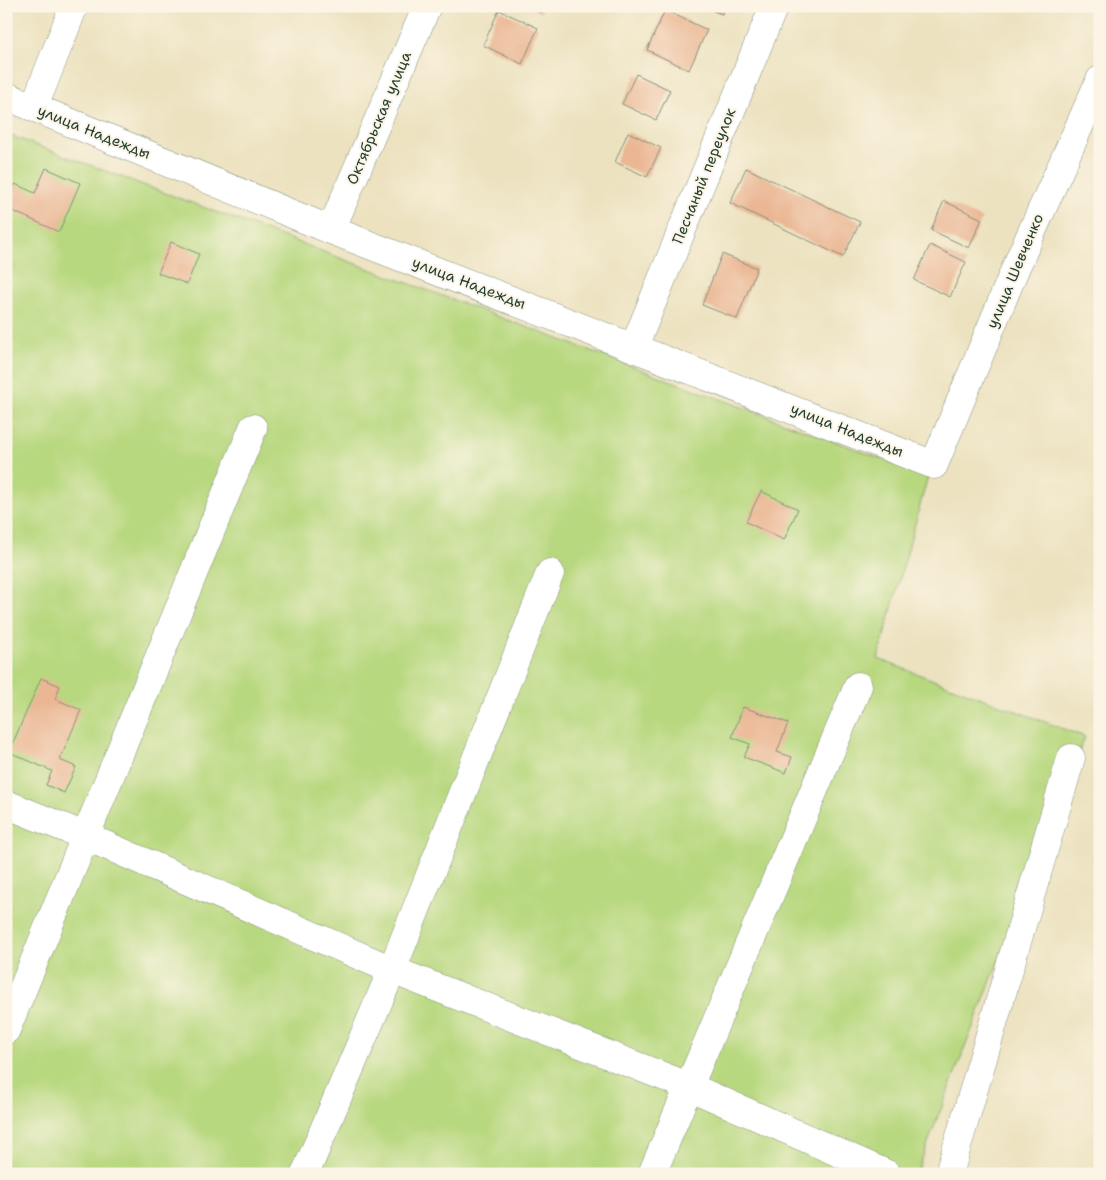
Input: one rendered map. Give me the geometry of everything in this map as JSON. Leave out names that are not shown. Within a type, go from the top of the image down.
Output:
[{"type":"street","points":[[34,107],[74,6]]},
{"type":"street","name":"Октябрьская улица","points":[[331,230],[427,6]]},
{"type":"street","name":"Песчаный переулок","points":[[634,346],[774,6]]},
{"type":"street","name":"улица Шевченко","points":[[934,465],[1016,267],[1100,80]]},
{"type":"street","name":"улица Надежды","points":[[6,96],[331,230],[634,346],[934,465]]},
{"type":"street","points":[[6,1030],[87,837],[253,428]]},
{"type":"street","points":[[305,1174],[392,970],[550,573]]},
{"type":"street","points":[[652,1174],[858,686]]},
{"type":"street","points":[[949,1174],[1071,758]]},
{"type":"street","points":[[6,804],[87,837],[392,970],[688,1086],[888,1174]]},
{"type":"green space","points":[[6,134],[928,476],[878,659],[1085,737],[916,1174],[6,1174]]},
{"type":"building","points":[[527,6],[543,6],[541,13]]},
{"type":"building","points":[[701,6],[725,6],[722,14]]},
{"type":"building","points":[[499,10],[538,28],[522,64],[483,45]]},
{"type":"building","points":[[665,10],[707,30],[689,70],[647,50]]},
{"type":"building","points":[[636,74],[670,90],[656,120],[622,104]]},
{"type":"building","points":[[628,132],[661,148],[647,177],[615,162]]},
{"type":"building","points":[[46,168],[80,183],[59,232],[6,208],[15,184],[35,193]]},
{"type":"building","points":[[746,168],[860,222],[843,257],[730,203]]},
{"type":"building","points":[[944,201],[982,219],[969,248],[931,230]]},
{"type":"building","points":[[171,242],[199,254],[187,284],[158,273]]},
{"type":"building","points":[[930,245],[966,262],[950,297],[914,280]]},
{"type":"building","points":[[722,254],[757,268],[737,319],[702,305]]},
{"type":"building","points":[[761,491],[798,509],[784,540],[746,522]]},
{"type":"building","points":[[41,678],[60,686],[55,699],[81,710],[60,760],[76,767],[64,793],[46,785],[52,771],[9,752]]},
{"type":"building","points":[[743,707],[788,723],[777,752],[792,757],[786,773],[744,757],[750,744],[732,737]]}]
